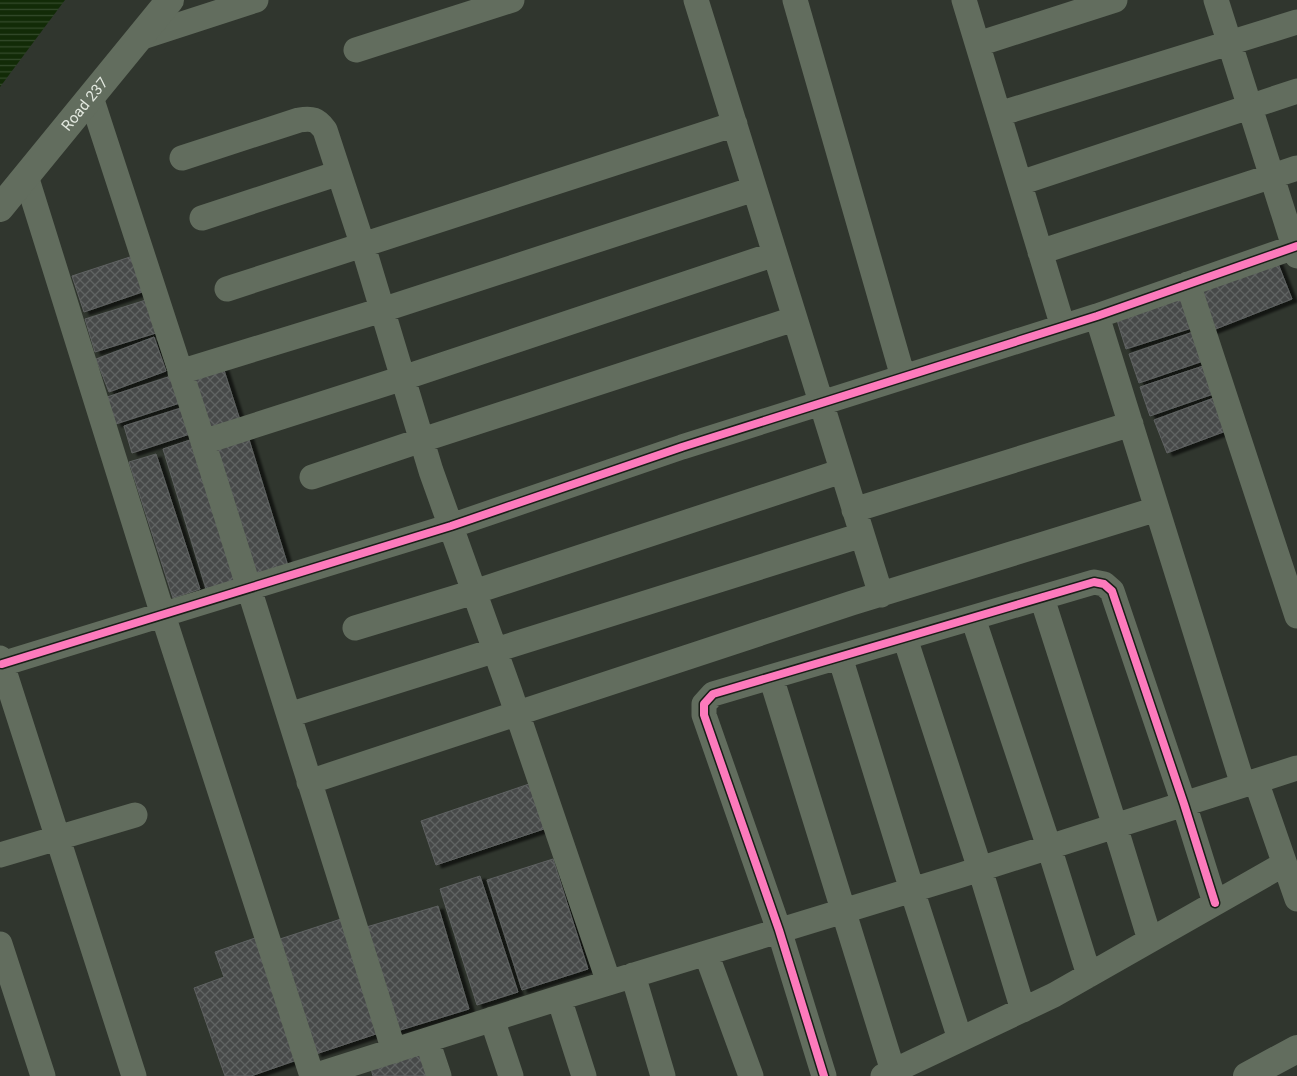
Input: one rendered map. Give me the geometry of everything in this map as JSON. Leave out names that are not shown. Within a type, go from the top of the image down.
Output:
[{"type":"street","name":"Road 237","points":[[0,208],[170,0]]},
{"type":"street","points":[[138,38],[256,0]]},
{"type":"street","points":[[356,50],[512,0]]},
{"type":"street","points":[[696,0],[820,404],[881,594]]},
{"type":"street","points":[[795,0],[903,377]]},
{"type":"street","points":[[964,0],[1063,327]]},
{"type":"street","points":[[978,44],[1115,0]]},
{"type":"street","points":[[134,1076],[1,661],[163,615],[451,526],[682,448],[1063,327],[1188,284],[1296,250],[1216,0]]},
{"type":"street","points":[[999,114],[1297,22]]},
{"type":"street","points":[[1020,183],[1297,90]]},
{"type":"street","points":[[91,97],[203,442],[394,1050]]},
{"type":"street","points":[[182,158],[299,120],[310,118],[319,121],[325,130],[363,246],[422,440],[608,983]]},
{"type":"street","points":[[227,289],[735,124]]},
{"type":"street","points":[[1040,252],[1297,168]]},
{"type":"street","points":[[202,218],[339,173]]},
{"type":"street","points":[[26,176],[163,615],[313,1076],[351,1070],[394,1050],[980,869],[1297,768]]},
{"type":"street","points":[[180,372],[382,310],[754,189]]},
{"type":"street","points":[[203,442],[403,378],[775,254]]},
{"type":"street","points":[[1188,284],[1297,616]]},
{"type":"street","points":[[1097,316],[1158,509],[1249,783],[1297,899]]},
{"type":"street","points":[[312,477],[794,319]]},
{"type":"street","points":[[854,510],[1131,424]]},
{"type":"street","points":[[355,628],[474,592],[842,471]]},
{"type":"street","points":[[309,782],[881,594],[1158,509]]},
{"type":"street","points":[[289,716],[862,535]]},
{"type":"street","points":[[824,1076],[779,930],[704,715],[704,704],[713,694],[1094,582],[1104,584],[1112,591],[1216,903]]},
{"type":"street","points":[[1042,598],[1150,940]]},
{"type":"street","points":[[973,618],[1049,847],[1089,975]]},
{"type":"street","points":[[905,638],[980,869],[1023,1010]]},
{"type":"street","points":[[840,657],[960,1039]]},
{"type":"street","points":[[771,677],[843,911],[888,1074],[1054,995],[1284,864]]},
{"type":"street","points":[[0,855],[135,814]]},
{"type":"street","points":[[0,944],[43,1076]]},
{"type":"street","points":[[706,953],[751,1076]]},
{"type":"street","points":[[632,975],[663,1076]]},
{"type":"street","points":[[559,998],[584,1076]]},
{"type":"street","points":[[492,1019],[511,1076]]},
{"type":"street","points":[[427,1040],[439,1076]]},
{"type":"street","points":[[1247,1076],[1297,1049]]},
{"type":"shaded area","points":[[0,0],[65,0],[0,87]]},
{"type":"building","points":[[136,255],[148,290],[84,312],[72,276]]},
{"type":"building","points":[[1277,261],[1292,299],[1208,332],[1193,294]]},
{"type":"building","points":[[1188,295],[1198,326],[1126,349],[1116,317]]},
{"type":"building","points":[[146,300],[156,333],[95,352],[85,319]]},
{"type":"building","points":[[1199,330],[1209,359],[1139,383],[1129,354]]},
{"type":"building","points":[[154,337],[166,371],[109,392],[96,359]]},
{"type":"building","points":[[1212,363],[1222,391],[1150,416],[1140,387]]},
{"type":"building","points":[[223,367],[240,420],[203,432],[187,378]]},
{"type":"building","points":[[171,376],[180,403],[116,424],[107,397]]},
{"type":"building","points":[[1222,395],[1234,428],[1167,453],[1154,420]]},
{"type":"building","points":[[181,408],[190,434],[132,453],[124,426]]},
{"type":"building","points":[[247,433],[288,566],[249,578],[208,445]]},
{"type":"building","points":[[199,437],[243,577],[206,589],[163,449]]},
{"type":"building","points":[[156,454],[200,589],[173,598],[129,462]]},
{"type":"building","points":[[529,784],[544,829],[436,865],[421,821]]},
{"type":"building","points":[[553,859],[588,969],[522,990],[487,880]]},
{"type":"building","points":[[480,876],[518,992],[477,1005],[440,889]]},
{"type":"building","points":[[438,906],[469,1009],[394,1032],[363,928]]},
{"type":"building","points":[[347,917],[385,1031],[316,1054],[277,940]]},
{"type":"building","points":[[255,938],[297,1060],[251,1076],[225,1076],[194,988],[224,977],[215,952]]},
{"type":"building","points":[[424,1053],[431,1076],[373,1076],[371,1069]]},
{"type":"cycle path","points":[[2,664],[451,526],[682,447],[1097,316],[1297,246]]},
{"type":"cycle path","points":[[824,1076],[779,930],[704,715],[704,704],[713,694],[1094,582],[1104,584],[1112,591],[1184,804],[1215,903]]}]
